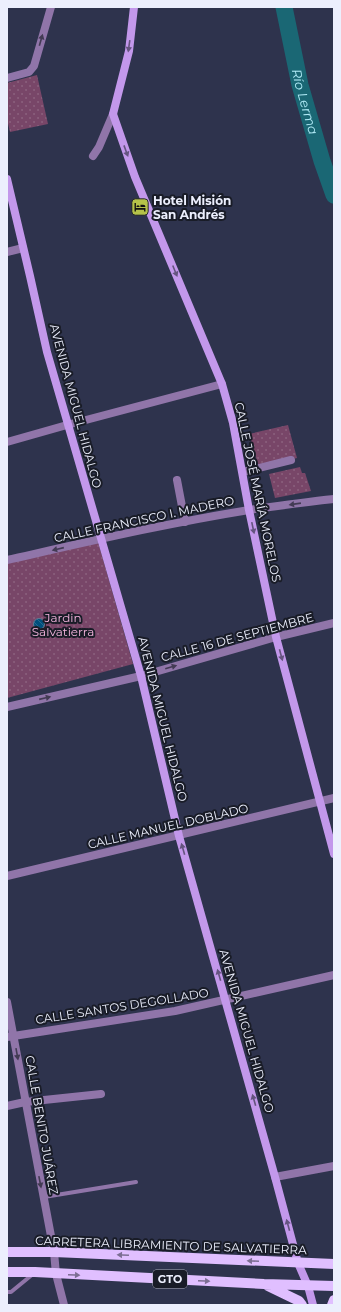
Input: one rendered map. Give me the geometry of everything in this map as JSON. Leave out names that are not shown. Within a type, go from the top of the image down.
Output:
[{"type":"main road","name":"CARRETERA LIBRAMIENTO DE SALVATIERRA","points":[[7,1252],[54,1252],[334,1264]]},
{"type":"main road","name":"GTO","points":[[7,1272],[334,1286]]},
{"type":"main road","points":[[264,1284],[299,1301],[302,1305]]},
{"type":"main road","points":[[332,1305],[334,1300]]},
{"type":"street","points":[[7,78],[29,72],[34,66],[51,7]]},
{"type":"street","points":[[93,156],[99,147],[113,114],[129,52],[134,7]]},
{"type":"street","name":"CALLE JOSÉ MARÍA MORELOS","points":[[113,114],[135,177],[222,384],[234,423],[249,510],[276,637],[334,854]]},
{"type":"street","name":"AVENIDA MIGUEL HIDALGO","points":[[7,179],[47,352],[141,676],[180,836],[298,1263],[308,1286],[313,1305]]},
{"type":"street","points":[[7,252],[23,248]]},
{"type":"street","points":[[7,442],[222,384]]},
{"type":"street","points":[[242,472],[291,460]]},
{"type":"street","points":[[177,480],[185,522]]},
{"type":"street","name":"CALLE FRANCISCO I. MADERO","points":[[7,560],[101,539],[249,510],[334,499]]},
{"type":"street","name":"CALLE 16 DE SEPTIEMBRE","points":[[7,707],[141,676],[276,637],[334,623]]},
{"type":"street","name":"CALLE MANUEL DOBLADO","points":[[7,876],[180,836],[334,798]]},
{"type":"street","name":"CALLE SANTOS DEGOLLADO","points":[[10,1036],[175,1011],[334,975]]},
{"type":"street","name":"CALLE BENITO JUÁREZ","points":[[7,1002],[10,1036],[25,1102],[54,1252],[56,1274],[64,1305]]},
{"type":"street","points":[[7,1106],[25,1102],[101,1094]]},
{"type":"street","points":[[275,1177],[334,1166]]},
{"type":"lane","points":[[43,1197],[136,1182]]},
{"type":"lane","points":[[7,1292],[11,1292],[35,1272]]},
{"type":"green space","points":[[37,75],[48,124],[10,132],[7,119],[7,83]]},
{"type":"green space","points":[[288,425],[297,458],[259,468],[249,434]]},
{"type":"green space","points":[[300,467],[302,473],[305,473],[311,491],[275,498],[269,474]]},
{"type":"green space","name":"Jardin Salvatierra","points":[[98,542],[133,664],[7,698],[7,563]]},
{"type":"building","points":[[39,618],[43,620],[45,624],[43,628],[39,630],[35,628],[33,624],[35,620]]},
{"type":"waterway","name":"Río Lerma","points":[[284,7],[300,85],[322,161],[334,195]]},
{"type":"place","name":"Hotel Misión San Andrés","points":[[140,207]]}]
